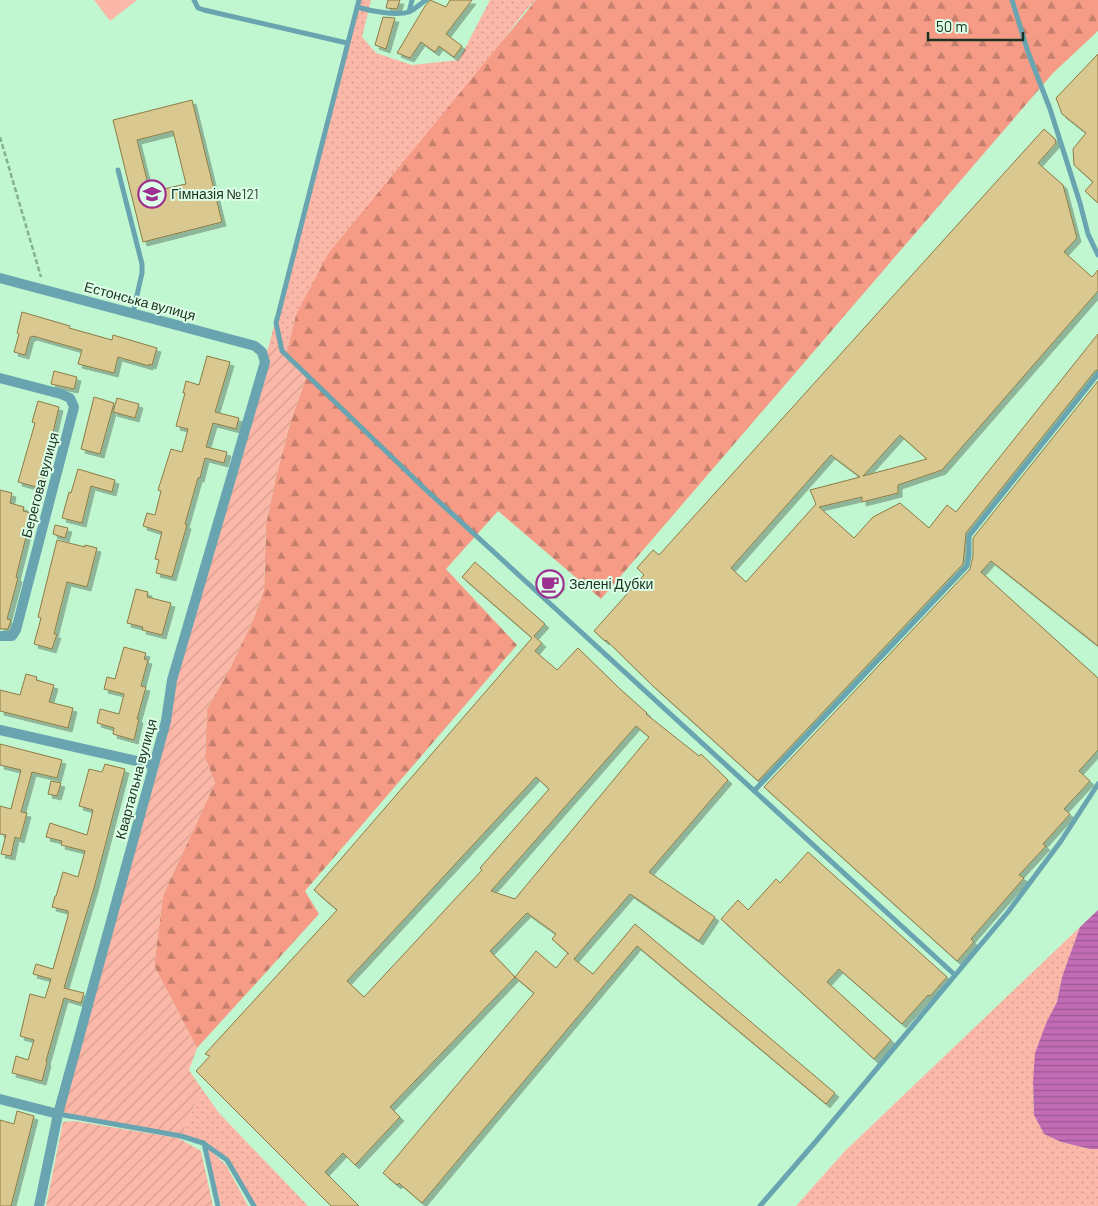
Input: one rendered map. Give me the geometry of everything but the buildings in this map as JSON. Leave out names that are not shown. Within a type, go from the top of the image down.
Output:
[{"type":"street","name":"Естонська вулиця","points":[[0,278],[255,346],[262,352],[265,362]]},
{"type":"street","name":"Квартальна вулиця","points":[[39,1206],[58,1114],[166,721],[172,680],[265,362]]},
{"type":"street","name":"Берегова вулиця","points":[[0,378],[61,394],[70,398],[74,407],[16,630],[12,636],[0,636]]},
{"type":"street","points":[[0,730],[154,765]]},
{"type":"street","points":[[0,1099],[58,1114]]},
{"type":"lane","points":[[194,0],[198,8],[204,10],[347,43]]},
{"type":"lane","points":[[359,0],[276,323],[282,351],[424,488],[955,975]]},
{"type":"lane","points":[[409,12],[412,0]]},
{"type":"lane","points":[[357,7],[368,10],[403,13],[409,12],[426,0]]},
{"type":"lane","points":[[1012,0],[1028,52],[1050,109],[1088,234],[1098,255]]},
{"type":"lane","points":[[118,170],[142,264],[142,273],[133,314]]},
{"type":"lane","points":[[754,791],[967,566],[970,556],[969,536],[1098,374]]},
{"type":"lane","points":[[760,1206],[1014,904],[1061,841],[1098,784]]},
{"type":"lane","points":[[58,1114],[181,1136],[204,1143],[227,1160],[254,1206]]},
{"type":"lane","points":[[204,1143],[218,1206]]},
{"type":"path","points":[[0,137],[44,290]]},
{"type":"shaded area","points":[[94,0],[137,0],[110,21]]},
{"type":"shaded area","points":[[359,0],[371,0],[362,37],[376,53],[412,65],[459,60],[490,0],[536,0],[525,11],[296,315],[286,355],[269,345]]},
{"type":"shaded area","points":[[269,345],[282,351],[307,375],[290,423],[266,524],[264,590],[253,620],[230,668],[207,709],[205,758],[215,783],[163,895],[154,966],[197,1048],[189,1070],[202,1089],[181,1136],[58,1114],[172,680]]},
{"type":"shaded area","points":[[1098,910],[1098,1149],[1090,1149],[1061,1142],[1044,1134],[1034,1115],[1033,1082],[1035,1053],[1047,1021],[1057,1002],[1062,977],[1080,927]]},
{"type":"shaded area","points":[[1080,927],[1062,977],[1057,1002],[1047,1021],[1033,1082],[1034,1115],[1044,1134],[1061,1142],[1098,1149],[1098,1206],[796,1206],[845,1151]]},
{"type":"shaded area","points":[[202,1089],[219,1113],[308,1206],[254,1206],[227,1160],[203,1143],[181,1136]]},
{"type":"shaded area","points":[[74,1121],[178,1138],[201,1151],[213,1206],[46,1206],[63,1122]]},
{"type":"shaded area","points":[[205,1146],[226,1165],[248,1206],[221,1206]]},
{"type":"green space","points":[[536,0],[1098,0],[1098,31],[1053,73],[601,599],[498,511],[446,569],[517,645],[305,891],[319,914],[197,1048],[154,966],[163,895],[215,783],[205,758],[207,709],[230,668],[253,620],[264,590],[266,524],[290,423],[307,375],[286,355],[296,315],[328,254]]},
{"type":"place","name":"Гімназія №121","points":[[152,194]]},
{"type":"place","name":"Зелені Дубки","points":[[550,584]]}]
